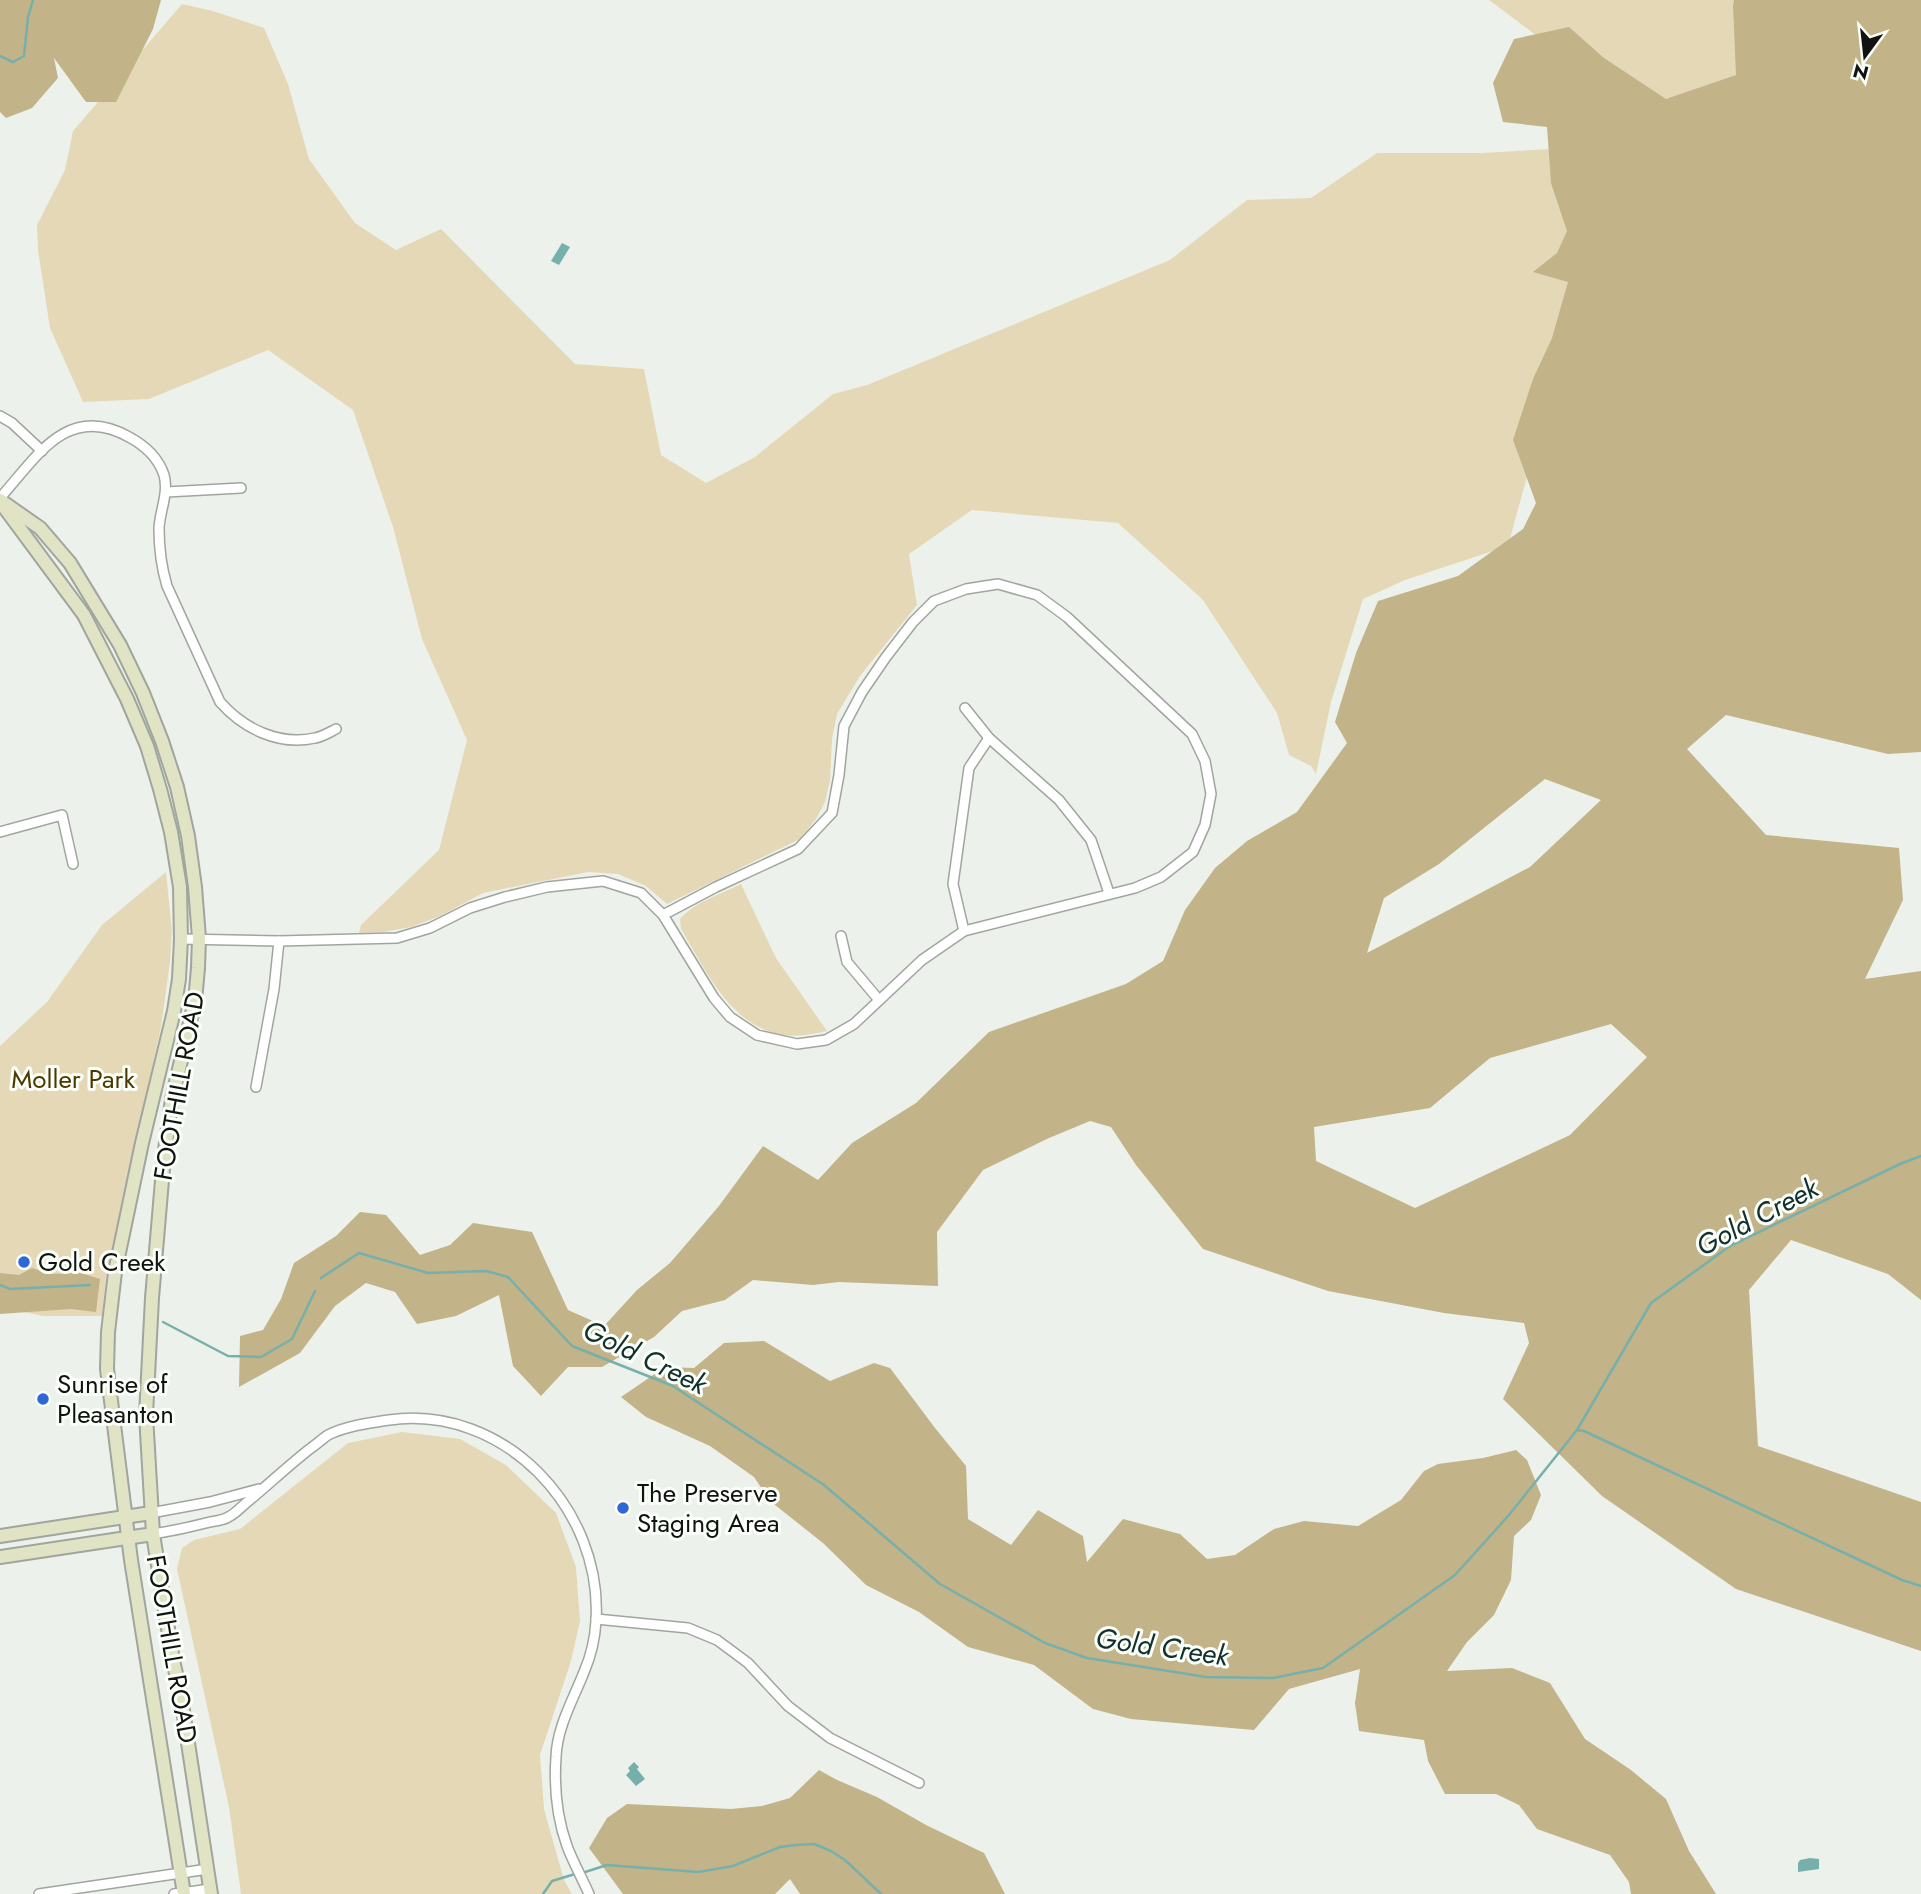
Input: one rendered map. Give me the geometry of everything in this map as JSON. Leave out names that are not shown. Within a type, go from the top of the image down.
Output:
[{"type":"main road","name":"FOOTHILL ROAD","points":[[0,500],[40,528],[70,563],[120,645],[143,692],[162,741],[183,811],[195,887],[199,939],[195,1001],[172,1099],[164,1157],[152,1298],[146,1415],[153,1534],[211,1891]]},
{"type":"main road","name":"FOOTHILL ROAD","points":[[0,500],[84,615],[127,699],[147,746],[171,832],[180,887],[179,979],[174,1012],[142,1143],[115,1272],[107,1369],[128,1538],[181,1894]]},
{"type":"main road","points":[[0,1536],[151,1513]]},
{"type":"main road","points":[[0,1557],[153,1534]]},
{"type":"street","points":[[0,416],[12,423],[42,451]]},
{"type":"street","points":[[0,500],[42,451],[58,436],[76,427],[89,425],[124,434],[145,446],[164,475],[166,492],[159,525],[159,547],[164,575],[220,702],[241,723],[276,738],[317,738],[336,729]]},
{"type":"street","points":[[166,492],[241,488]]},
{"type":"street","points":[[181,939],[279,941],[397,938],[430,928],[470,908],[505,897],[547,887],[603,881],[641,893],[663,915],[714,999],[730,1017],[747,1030],[764,1038],[797,1044],[826,1040],[854,1024],[922,960],[964,931],[1135,888],[1161,877],[1193,852],[1205,825],[1211,794],[1205,761],[1192,734],[1067,617],[1037,595],[998,584],[967,589],[934,601],[913,622],[862,692],[844,726],[832,813],[797,849],[663,915]]},
{"type":"street","points":[[965,708],[989,738],[1059,800],[1091,840],[1109,893]]},
{"type":"street","points":[[964,931],[953,884],[969,768],[989,738]]},
{"type":"street","points":[[0,832],[62,815],[73,864]]},
{"type":"street","points":[[841,936],[847,962],[880,1000]]},
{"type":"street","points":[[256,1087],[274,989],[279,941]]},
{"type":"street","points":[[153,1534],[229,1517],[328,1436],[363,1424],[394,1419],[450,1423],[484,1433],[511,1449],[539,1472],[564,1502],[580,1529],[593,1569],[596,1619],[593,1644],[586,1670],[561,1726],[555,1756],[559,1816],[567,1845],[589,1894]]},
{"type":"street","points":[[151,1513],[264,1488]]},
{"type":"street","points":[[596,1619],[688,1628],[717,1640],[748,1663],[788,1706],[830,1738],[919,1783]]},
{"type":"street","points":[[39,1894],[208,1869]]},
{"type":"street","points":[[181,1894],[211,1891]]},
{"type":"green space","points":[[1489,0],[1921,0],[1921,323]]},
{"type":"green space","points":[[182,4],[264,28],[288,84],[309,159],[355,223],[396,250],[441,229],[575,364],[644,369],[661,455],[706,483],[755,457],[833,394],[867,385],[1170,260],[1247,200],[1311,198],[1377,153],[1482,153],[1552,149],[1596,276],[1549,396],[1508,546],[1405,580],[1363,599],[1331,702],[1316,774],[1311,766],[1289,755],[1277,713],[1203,600],[1118,523],[972,510],[909,554],[917,605],[860,676],[837,714],[832,739],[830,781],[825,802],[800,839],[667,904],[646,886],[618,874],[588,872],[483,893],[440,916],[411,927],[359,933],[361,925],[439,850],[467,740],[422,639],[393,527],[353,410],[268,350],[149,399],[83,402],[50,328],[38,250],[37,225],[65,170],[73,131]]},
{"type":"green space","name":"Moller Park","points":[[166,872],[172,931],[161,1027],[106,1276],[102,1316],[43,1316],[0,1307],[0,1046],[47,1002],[102,925]]},
{"type":"green space","points":[[741,884],[776,958],[827,1031],[795,1036],[765,1030],[734,1009],[700,962],[681,929],[680,919],[701,903]]},
{"type":"green space","points":[[402,1432],[460,1439],[506,1465],[556,1513],[576,1567],[580,1621],[571,1661],[540,1755],[544,1809],[564,1880],[572,1894],[241,1894],[229,1807],[177,1569],[182,1548],[194,1540],[240,1529],[348,1443]]},
{"type":"shaded area","points":[[0,0],[161,0],[153,29],[116,102],[86,102],[54,58],[58,78],[32,108],[6,118],[0,112]]},
{"type":"shaded area","points":[[1734,0],[1921,0],[1921,752],[1888,754],[1726,715],[1687,749],[1766,835],[1899,848],[1903,900],[1865,979],[1921,971],[1921,1300],[1888,1274],[1791,1240],[1749,1290],[1758,1446],[1921,1502],[1921,1651],[1736,1589],[1602,1496],[1503,1399],[1529,1343],[1524,1323],[1444,1313],[1328,1291],[1203,1249],[1136,1165],[1111,1127],[1090,1121],[983,1170],[937,1232],[938,1286],[839,1282],[813,1285],[753,1280],[725,1300],[682,1311],[654,1337],[602,1367],[568,1367],[541,1396],[513,1366],[499,1295],[456,1316],[417,1324],[395,1292],[366,1283],[335,1306],[300,1353],[239,1387],[240,1336],[263,1330],[281,1299],[294,1263],[336,1236],[360,1212],[386,1215],[420,1255],[450,1245],[473,1223],[532,1232],[568,1310],[604,1326],[637,1290],[670,1263],[719,1206],[763,1146],[818,1180],[852,1143],[916,1103],[989,1032],[1126,984],[1163,961],[1185,910],[1215,868],[1247,841],[1297,812],[1347,743],[1335,722],[1356,653],[1378,601],[1458,576],[1523,529],[1536,503],[1513,440],[1533,379],[1552,338],[1568,282],[1533,272],[1557,253],[1567,231],[1551,183],[1547,127],[1503,122],[1493,83],[1514,39],[1569,27],[1604,58],[1666,99],[1736,75]],"holes":[[[1545,779],[1601,800],[1530,867],[1367,953],[1384,898],[1439,864]],[[1611,1024],[1647,1057],[1570,1135],[1415,1208],[1316,1161],[1314,1127],[1430,1108],[1490,1058]]]},
{"type":"shaded area","points":[[32,1268],[50,1274],[81,1273],[100,1279],[96,1312],[71,1309],[0,1314],[0,1273],[19,1275]]},
{"type":"shaded area","points":[[764,1341],[830,1381],[874,1363],[890,1368],[966,1466],[968,1519],[1011,1545],[1038,1510],[1083,1536],[1087,1562],[1123,1519],[1180,1534],[1207,1559],[1235,1555],[1274,1529],[1304,1521],[1358,1526],[1401,1500],[1424,1471],[1438,1464],[1516,1450],[1527,1460],[1541,1495],[1531,1520],[1514,1536],[1511,1580],[1494,1615],[1467,1642],[1447,1671],[1512,1668],[1550,1683],[1585,1739],[1631,1770],[1666,1799],[1689,1851],[1716,1894],[1631,1894],[1629,1882],[1610,1855],[1537,1829],[1519,1805],[1496,1794],[1445,1794],[1428,1761],[1424,1740],[1359,1731],[1355,1703],[1360,1669],[1289,1689],[1254,1730],[1131,1719],[1093,1709],[1034,1665],[968,1647],[919,1612],[866,1585],[823,1543],[770,1501],[754,1477],[710,1446],[646,1417],[621,1397],[665,1367],[694,1368],[724,1343]]},
{"type":"shaded area","points":[[819,1770],[984,1853],[1005,1894],[800,1894],[790,1879],[775,1894],[623,1894],[589,1848],[607,1818],[627,1804],[731,1809],[762,1806],[790,1798]]},
{"type":"water","points":[[562,243],[570,247],[559,265],[551,261]]},
{"type":"water","points":[[634,1762],[645,1779],[636,1786],[626,1775]]},
{"type":"water","points":[[1819,1859],[1819,1869],[1798,1872],[1800,1860]]},
{"type":"waterway","points":[[0,56],[13,62],[24,56],[28,17],[33,0]]},
{"type":"waterway","name":"Gold Creek","points":[[321,1278],[359,1253],[428,1273],[486,1271],[508,1277],[572,1346],[673,1386],[824,1485],[940,1584],[1045,1643],[1087,1658],[1206,1677],[1273,1678],[1323,1668],[1455,1575],[1509,1515],[1577,1430],[1651,1303],[1730,1246],[1921,1156]]},
{"type":"waterway","name":"Gold Creek","points":[[0,1285],[10,1289],[90,1285]]},
{"type":"waterway","name":"Gold Creek","points":[[163,1322],[228,1356],[261,1357],[292,1339],[315,1291]]},
{"type":"waterway","points":[[1577,1430],[1902,1580],[1921,1586]]},
{"type":"waterway","points":[[582,1873],[607,1865],[698,1872],[733,1866],[780,1847],[814,1844],[845,1860],[881,1894]]},
{"type":"waterway","points":[[543,1894],[552,1881],[575,1874]]},
{"type":"place","name":"Gold Creek","points":[[24,1262]]},
{"type":"place","name":"Sunrise of Pleasanton","points":[[43,1399]]},
{"type":"place","name":"The Preserve Staging Area","points":[[623,1508]]}]
